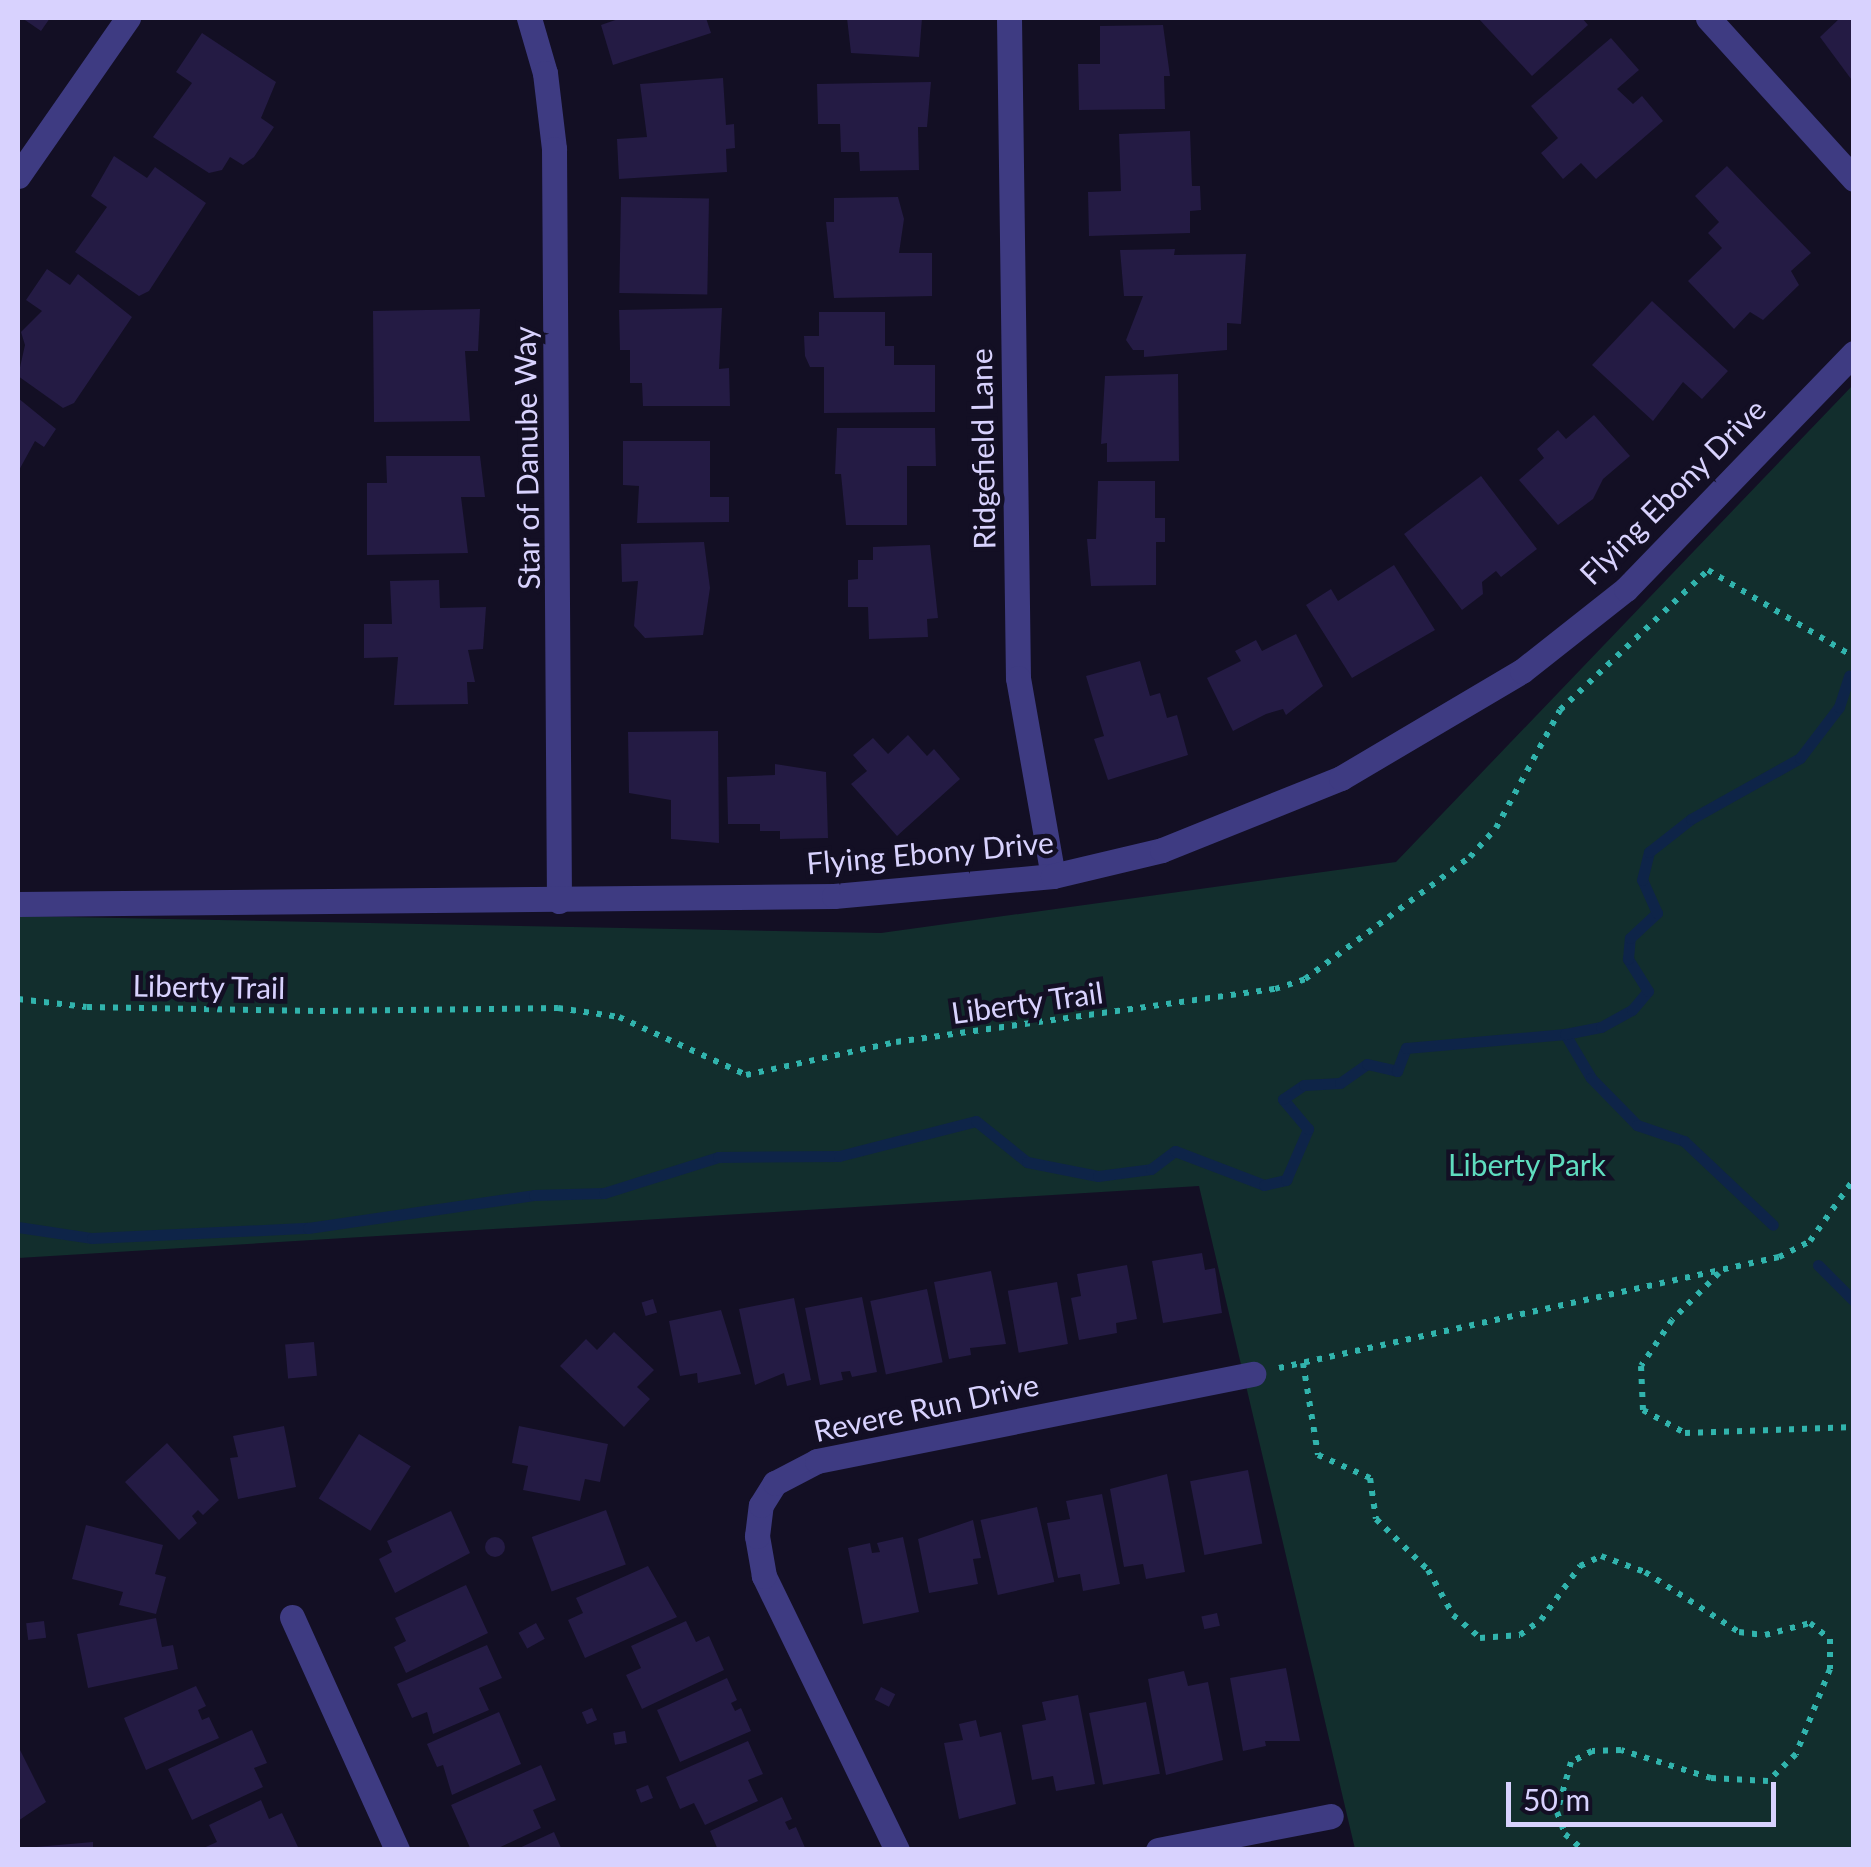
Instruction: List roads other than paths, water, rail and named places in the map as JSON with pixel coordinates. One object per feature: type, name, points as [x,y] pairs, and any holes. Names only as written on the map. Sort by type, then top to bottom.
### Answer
[{"type":"street","points":[[18,176],[128,18]]},
{"type":"street","name":"Star of Danube Way","points":[[528,18],[544,72],[554,149],[559,901]]},
{"type":"street","name":"Ridgefield Lane","points":[[1009,18],[1018,678],[1053,876]]},
{"type":"street","points":[[1708,18],[1854,179]]},
{"type":"street","name":"Flying Ebony Drive","points":[[18,904],[834,896],[1053,876],[1162,850],[1262,813],[1357,770],[1493,690],[1626,590],[1854,352]]},
{"type":"street","name":"Revere Run Drive","points":[[896,1850],[764,1576],[759,1521],[775,1483],[817,1462],[1253,1374]]},
{"type":"street","points":[[292,1617],[397,1850]]},
{"type":"street","points":[[1158,1850],[1331,1816]]},
{"type":"waterway","points":[[18,1227],[92,1238],[308,1228],[534,1195],[604,1193],[718,1157],[839,1156],[976,1121],[1027,1162],[1098,1176],[1151,1169],[1175,1151],[1264,1185],[1286,1180],[1308,1129],[1283,1099],[1304,1085],[1340,1083],[1367,1064],[1397,1071],[1406,1048],[1565,1034],[1601,1027],[1632,1010],[1648,991],[1628,959],[1630,938],[1657,913],[1642,880],[1649,852],[1691,819],[1800,758],[1839,707],[1849,676]]},
{"type":"waterway","points":[[1565,1034],[1591,1078],[1637,1125],[1684,1141],[1773,1225]]},
{"type":"waterway","points":[[1818,1265],[1854,1301]]},
{"type":"park label","name":"Liberty Park","points":[[1527,1164]]}]
